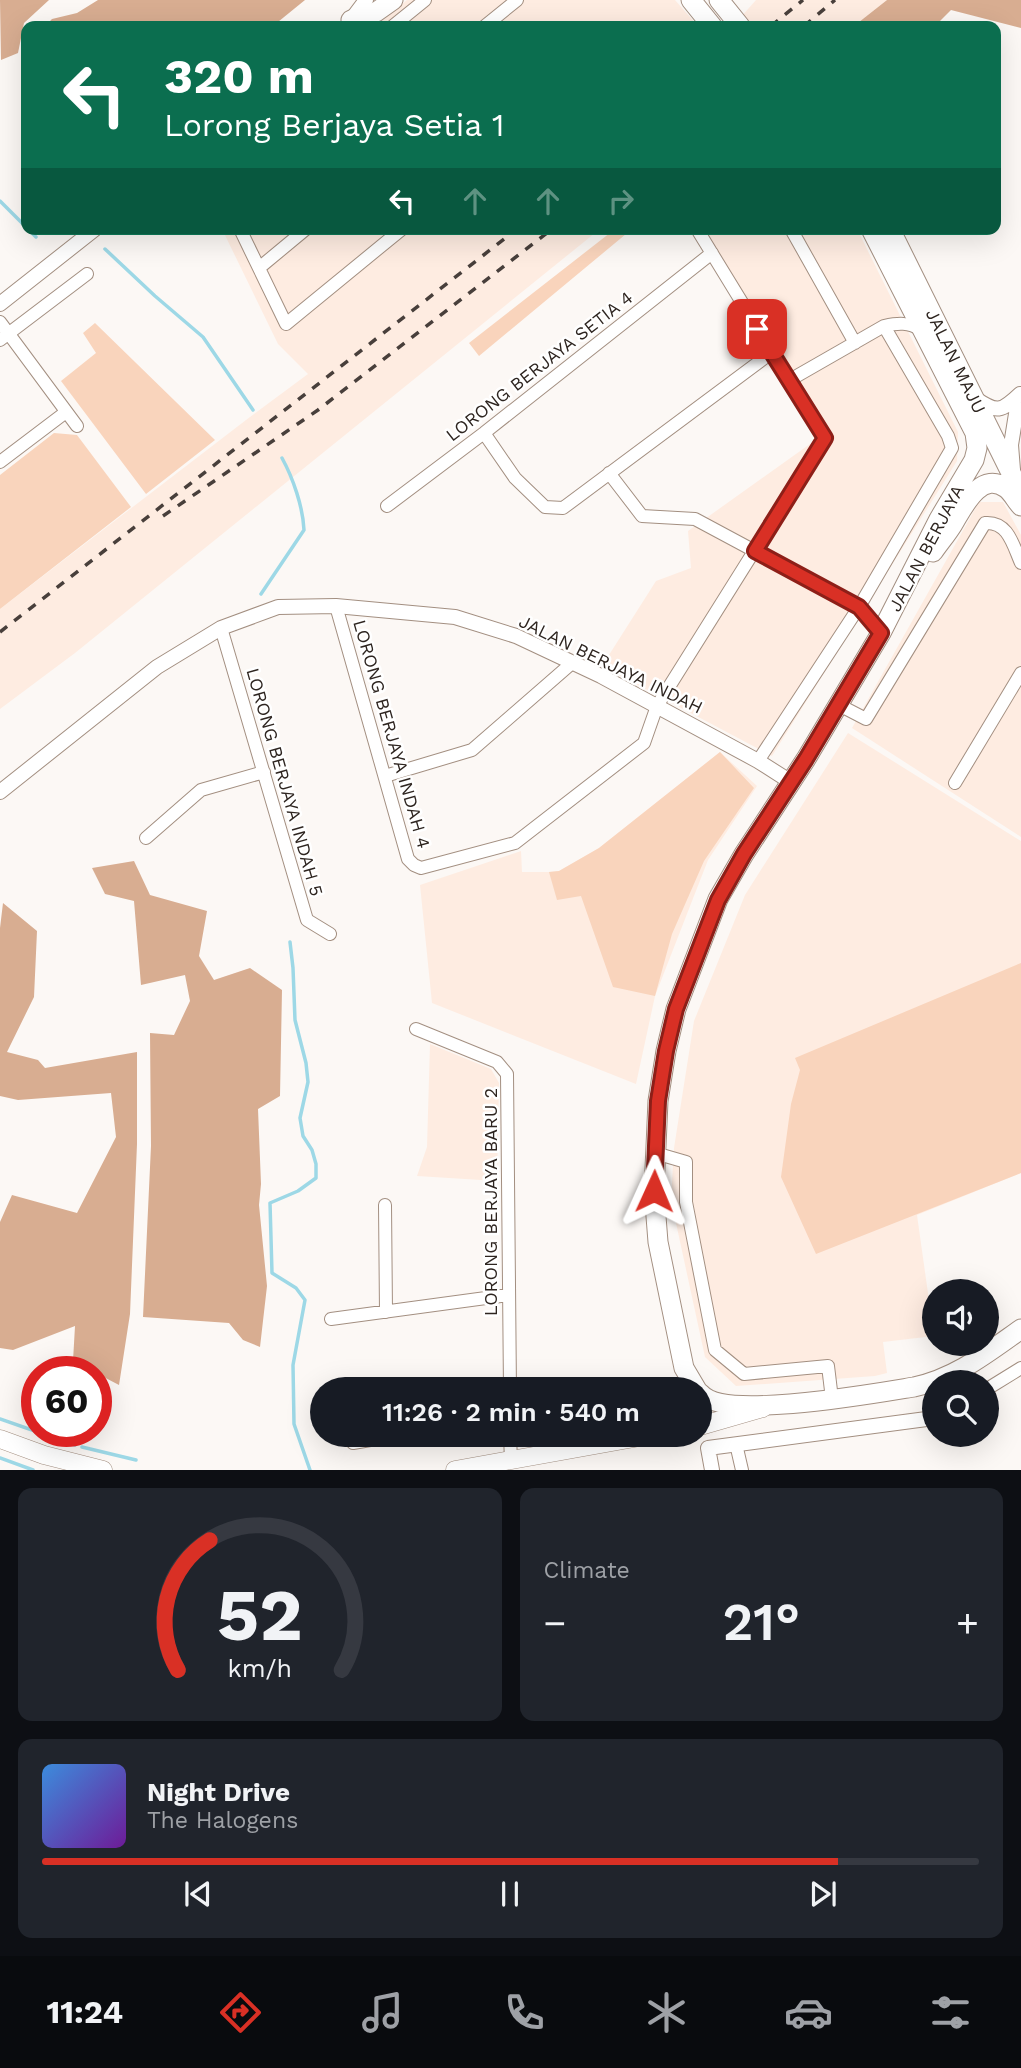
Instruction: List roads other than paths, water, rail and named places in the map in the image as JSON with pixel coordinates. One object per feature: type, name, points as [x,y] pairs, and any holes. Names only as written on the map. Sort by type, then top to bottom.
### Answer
[{"type":"main road","points":[[360,18],[393,0]]},
{"type":"main road","points":[[691,0],[708,21]]},
{"type":"main road","points":[[703,0],[718,21]]},
{"type":"main road","points":[[719,0],[736,21]]},
{"type":"main road","name":"JALAN MAJU","points":[[884,235],[924,332],[975,433],[976,448]]},
{"type":"main road","name":"JALAN MAJU","points":[[884,235],[974,398],[1017,485]]},
{"type":"main road","name":"JALAN BERJAYA","points":[[684,1377],[657,1235],[654,1191],[658,1101],[676,1009],[718,900],[881,633],[939,519],[974,460],[976,448]]},
{"type":"main road","points":[[903,592],[969,497],[981,486],[993,484],[1006,488],[1021,506]]},
{"type":"main road","points":[[962,1370],[1020,1330]]},
{"type":"main road","points":[[684,1368],[690,1377]]},
{"type":"main road","points":[[712,1401],[773,1405],[922,1390]]},
{"type":"main road","points":[[712,1423],[773,1405]]},
{"type":"main road","points":[[0,1439],[84,1468],[103,1469]]},
{"type":"main road","points":[[455,1469],[586,1447]]},
{"type":"street","points":[[360,18],[377,0]]},
{"type":"street","points":[[399,21],[425,0]]},
{"type":"street","points":[[491,21],[517,0]]},
{"type":"street","points":[[0,303],[87,235]]},
{"type":"street","points":[[243,235],[286,324],[395,235]]},
{"type":"street","points":[[259,268],[299,235]]},
{"type":"street","points":[[657,706],[825,438],[701,235]]},
{"type":"street","points":[[794,235],[855,343]]},
{"type":"street","name":"LORONG BERJAYA SETIA 4","points":[[387,506],[712,253]]},
{"type":"street","points":[[4,336],[87,274]]},
{"type":"street","points":[[0,322],[4,336],[77,426]]},
{"type":"street","points":[[788,380],[884,326],[906,324],[924,332]]},
{"type":"street","name":"JALAN BERJAYA","points":[[758,761],[859,607],[952,448],[948,436],[884,326]]},
{"type":"street","points":[[484,433],[515,478],[545,507],[563,508],[771,352]]},
{"type":"street","points":[[974,398],[992,409],[1005,409],[1020,394]]},
{"type":"street","points":[[1017,485],[1012,445],[1020,394]]},
{"type":"street","points":[[0,462],[66,412]]},
{"type":"street","points":[[609,473],[642,516],[695,519],[859,607],[881,633]]},
{"type":"street","points":[[839,705],[866,719],[985,523],[994,522],[1003,528],[1021,563]]},
{"type":"street","name":"JALAN BERJAYA INDAH","points":[[0,792],[157,667],[221,628],[278,607],[336,606],[456,617],[516,636],[657,706],[791,782]]},
{"type":"street","name":"LORONG BERJAYA INDAH 4","points":[[336,606],[408,859],[421,868],[515,843],[644,743],[657,706]]},
{"type":"street","name":"LORONG BERJAYA INDAH 5","points":[[221,628],[307,920],[330,934]]},
{"type":"street","points":[[385,776],[472,750],[572,663]]},
{"type":"street","points":[[955,783],[1021,673]]},
{"type":"street","points":[[146,838],[201,790],[264,772]]},
{"type":"street","name":"LORONG BERJAYA BARU 2","points":[[416,1029],[497,1062],[507,1074],[510,1377]]},
{"type":"street","points":[[655,1153],[686,1162],[686,1202],[715,1350],[744,1374],[828,1366],[832,1399]]},
{"type":"street","points":[[385,1205],[386,1312]]},
{"type":"street","points":[[331,1319],[508,1295]]},
{"type":"street","points":[[999,1382],[1021,1368]]},
{"type":"street","points":[[712,1469],[708,1448],[922,1420]]},
{"type":"street","points":[[736,1444],[742,1469]]},
{"type":"street","points":[[510,1447],[511,1461]]},
{"type":"waterway","points":[[0,201],[21,222]]},
{"type":"waterway","points":[[105,249],[203,337],[253,410]]},
{"type":"waterway","points":[[261,594],[304,530],[297,493],[282,458]]},
{"type":"waterway","points":[[290,942],[295,1020],[308,1082],[300,1118],[303,1136],[312,1150],[316,1164],[316,1178],[298,1191],[270,1203],[272,1273],[296,1288],[305,1300],[293,1365],[294,1424],[310,1470]]},
{"type":"waterway","points":[[0,1419],[21,1426]]},
{"type":"waterway","points":[[82,1447],[136,1460]]},
{"type":"waterway","points":[[0,1458],[33,1470]]},
{"type":"railway","points":[[777,21],[803,0]]},
{"type":"railway","points":[[810,21],[835,0]]},
{"type":"railway","points":[[0,632],[509,235]]},
{"type":"railway","points":[[163,516],[318,410],[544,235]]}]
